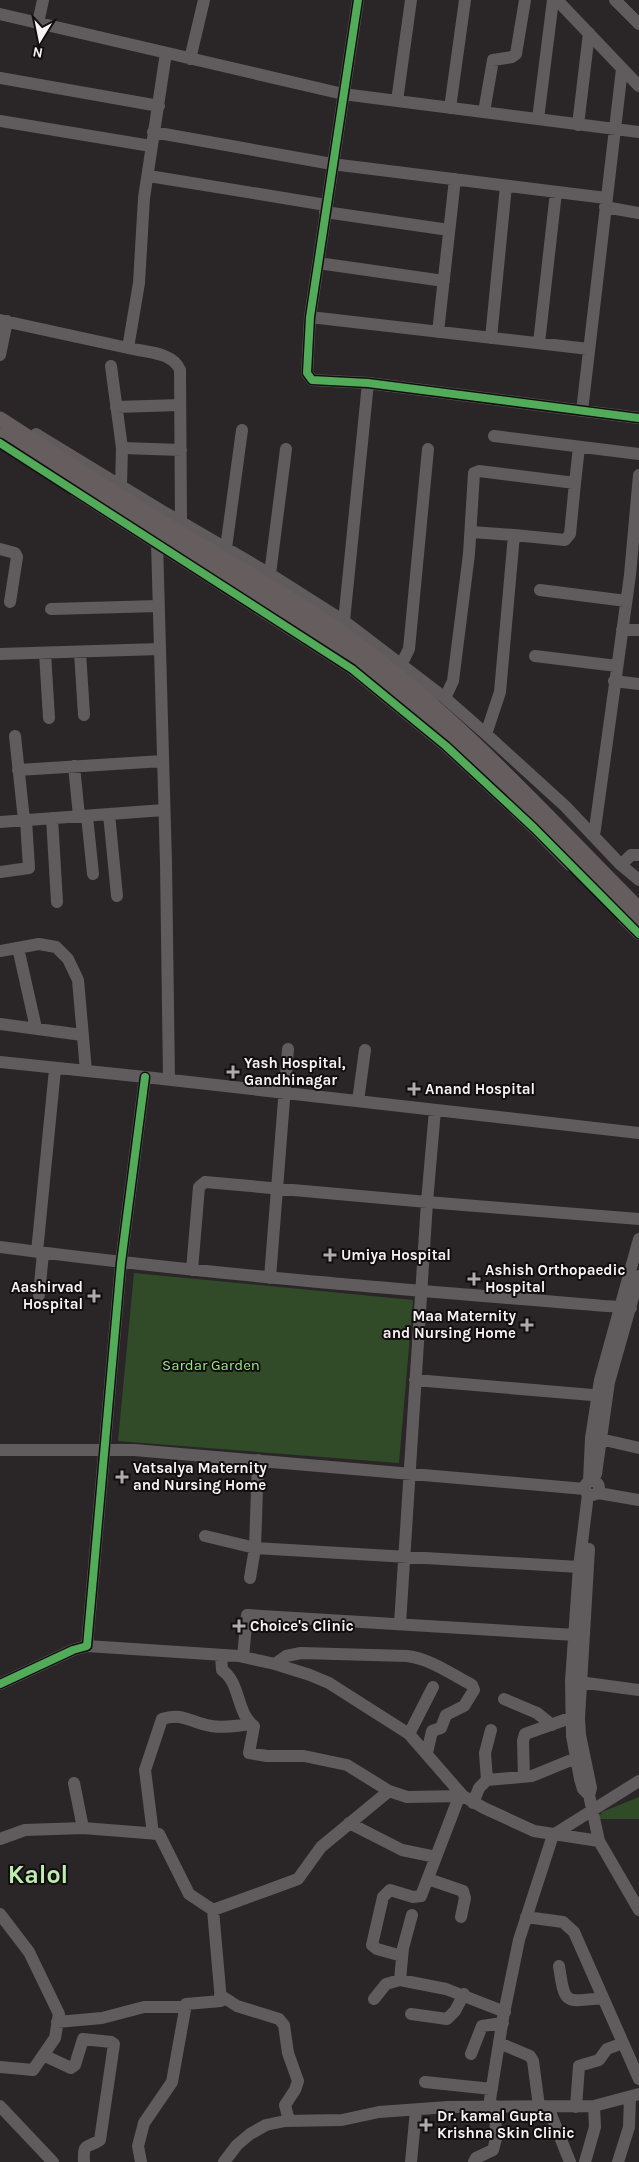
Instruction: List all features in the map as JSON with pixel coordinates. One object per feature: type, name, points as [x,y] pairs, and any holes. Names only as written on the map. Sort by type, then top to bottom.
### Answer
[{"type":"main road","points":[[0,419],[156,519],[288,596],[356,643],[456,726],[548,815],[639,924]]},
{"type":"main road","points":[[0,436],[284,610],[359,663],[451,738],[614,892],[639,909]]},
{"type":"street","points":[[38,23],[43,0]]},
{"type":"street","points":[[190,59],[204,0]]},
{"type":"street","points":[[358,0],[342,94],[310,317],[307,373],[309,377],[312,380],[368,384],[639,418]]},
{"type":"street","points":[[398,101],[411,0]]},
{"type":"street","points":[[450,108],[464,0]]},
{"type":"street","points":[[484,112],[493,60],[512,57],[516,54],[525,0]]},
{"type":"street","points":[[538,120],[553,0]]},
{"type":"street","points":[[558,0],[639,86]]},
{"type":"street","points":[[615,0],[639,24]]},
{"type":"street","points":[[0,14],[342,94],[639,132]]},
{"type":"street","points":[[578,125],[589,33]]},
{"type":"street","points":[[128,348],[139,283],[144,198],[149,176],[151,146],[159,106],[166,53]]},
{"type":"street","points":[[582,411],[613,129],[622,69]]},
{"type":"street","points":[[0,78],[159,106]]},
{"type":"street","points":[[0,121],[151,146]]},
{"type":"street","points":[[153,132],[332,164],[556,192],[639,212]]},
{"type":"street","points":[[149,176],[449,230]]},
{"type":"street","points":[[438,332],[455,180]]},
{"type":"street","points":[[491,338],[506,186]]},
{"type":"street","points":[[539,343],[556,192]]},
{"type":"street","points":[[318,263],[444,281]]},
{"type":"street","points":[[310,317],[589,349]]},
{"type":"street","points":[[0,355],[4,320],[169,357],[177,363],[180,370],[181,522]]},
{"type":"street","points":[[111,366],[122,448],[121,486]]},
{"type":"street","points":[[344,621],[368,384]]},
{"type":"street","points":[[116,407],[180,405]]},
{"type":"street","points":[[0,412],[270,574],[344,621],[445,698],[565,806],[639,880]]},
{"type":"street","points":[[226,548],[242,430]]},
{"type":"street","points":[[494,436],[639,454]]},
{"type":"street","points":[[0,444],[157,542],[352,669],[460,759],[534,828],[639,934]]},
{"type":"street","points":[[471,532],[566,540],[570,534],[578,447]]},
{"type":"street","points":[[122,448],[180,450]]},
{"type":"street","points":[[270,574],[286,449]]},
{"type":"street","points":[[400,665],[409,649],[428,449]]},
{"type":"street","points":[[445,698],[453,681],[471,532],[472,478],[475,472],[575,483]]},
{"type":"street","points":[[594,836],[616,666],[636,549],[639,476]]},
{"type":"street","points":[[486,734],[500,692],[514,535]]},
{"type":"street","points":[[157,542],[169,1079]]},
{"type":"street","points":[[0,549],[15,553],[16,557],[10,602]]},
{"type":"street","points":[[540,590],[626,601]]},
{"type":"street","points":[[51,609],[158,606]]},
{"type":"street","points":[[622,630],[639,630]]},
{"type":"street","points":[[0,654],[159,649]]},
{"type":"street","points":[[80,652],[84,715]]},
{"type":"street","points":[[45,653],[49,718]]},
{"type":"street","points":[[534,656],[616,666]]},
{"type":"street","points":[[614,681],[639,684]]},
{"type":"street","points":[[0,872],[29,868],[15,736]]},
{"type":"street","points":[[18,770],[163,760]]},
{"type":"street","points":[[74,766],[93,874]]},
{"type":"street","points":[[0,822],[164,810]]},
{"type":"street","points":[[109,814],[117,896]]},
{"type":"street","points":[[52,818],[57,902]]},
{"type":"street","points":[[622,865],[631,855],[639,855]]},
{"type":"street","points":[[621,916],[639,898]]},
{"type":"street","points":[[0,951],[39,944],[56,947],[68,959],[78,980],[86,1071]]},
{"type":"street","points":[[18,948],[36,1028]]},
{"type":"street","points":[[0,1024],[82,1035]]},
{"type":"street","points":[[270,1278],[288,1049]]},
{"type":"street","points":[[358,1101],[365,1050]]},
{"type":"street","points":[[0,1062],[55,1069],[145,1076],[639,1133]]},
{"type":"street","points":[[39,1295],[40,1253],[55,1069]]},
{"type":"street","points":[[87,1646],[121,1263],[145,1076]]},
{"type":"street","points":[[400,1624],[408,1473],[435,1110]]},
{"type":"street","points":[[192,1270],[199,1188],[205,1182],[639,1219]]},
{"type":"street","points":[[639,1239],[626,1308],[591,1438],[593,1489],[570,1718],[583,1789],[589,1795],[599,1840],[639,1910]]},
{"type":"street","points":[[0,1247],[121,1263],[270,1278],[626,1308]]},
{"type":"street","points":[[626,1308],[639,1276]]},
{"type":"street","points":[[415,1380],[601,1396]]},
{"type":"street","points":[[589,1795],[591,1788],[580,1726],[575,1681],[575,1635],[579,1567],[600,1439],[601,1396]]},
{"type":"street","points":[[600,1439],[639,1448]]},
{"type":"street","points":[[0,1450],[134,1450],[639,1493]]},
{"type":"street","points":[[250,1578],[255,1548],[258,1460]]},
{"type":"street","points":[[593,1489],[639,1500]]},
{"type":"street","points":[[205,1536],[255,1548],[579,1567]]},
{"type":"street","points":[[243,1657],[247,1615],[575,1635]]},
{"type":"street","points":[[0,1684],[73,1650],[87,1646],[243,1657],[275,1664],[329,1683],[409,1734],[427,1752],[465,1799]]},
{"type":"street","points":[[275,1664],[286,1656],[301,1653],[413,1657],[431,1662],[472,1685],[474,1690],[464,1706],[449,1712],[441,1728],[432,1731],[427,1752]]},
{"type":"street","points":[[221,1655],[222,1670],[232,1680],[251,1724],[254,1726],[249,1753],[267,1756],[304,1756],[347,1765],[389,1791],[407,1797],[465,1799],[534,1831],[599,1840]]},
{"type":"street","points":[[575,1681],[639,1690]]},
{"type":"street","points":[[409,1734],[433,1687]]},
{"type":"street","points":[[504,1699],[536,1713],[552,1725]]},
{"type":"street","points":[[153,1834],[145,1770],[162,1719],[174,1715],[210,1726],[232,1727],[251,1724]]},
{"type":"street","points":[[524,1777],[523,1741],[525,1734],[570,1718]]},
{"type":"street","points":[[486,1780],[485,1753],[492,1730]]},
{"type":"street","points":[[402,1956],[377,1949],[372,1945],[383,1896],[390,1890],[418,1898],[423,1892],[436,1857],[465,1799],[486,1780],[524,1777],[543,1772],[576,1758]]},
{"type":"street","points":[[474,2162],[476,2158],[490,2153],[495,2145],[492,2089],[499,2043],[519,1940],[552,1835],[639,1781]]},
{"type":"street","points":[[74,1784],[83,1828]]},
{"type":"street","points":[[213,1910],[298,1878],[321,1847],[389,1791]]},
{"type":"street","points":[[350,1823],[402,1850],[436,1857]]},
{"type":"street","points":[[0,1839],[25,1830],[83,1828],[159,1834],[189,1894],[213,1910]]},
{"type":"street","points":[[428,1879],[463,1891],[465,1898],[461,1917]]},
{"type":"street","points":[[141,2162],[138,2146],[144,2123],[172,2082],[186,2004],[221,2001],[213,1910]]},
{"type":"street","points":[[0,1914],[29,1952],[59,2014],[54,2038],[33,2070],[0,2067]]},
{"type":"street","points":[[400,1980],[402,1956],[412,1915]]},
{"type":"street","points":[[526,1917],[563,1922],[570,1926],[639,2080]]},
{"type":"street","points":[[560,1966],[564,1994],[567,1998],[576,2001],[603,1998]]},
{"type":"street","points":[[374,1999],[386,1984],[400,1980],[464,1994],[504,2017]]},
{"type":"street","points":[[411,2014],[447,2019],[456,2011],[464,1994]]},
{"type":"street","points":[[220,1995],[237,2006],[279,2019],[284,2025],[288,2053],[298,2081],[295,2090],[285,2105],[289,2121]]},
{"type":"street","points":[[57,2022],[102,2018],[144,2007],[186,2007]]},
{"type":"street","points":[[471,2054],[482,2026],[504,2017]]},
{"type":"street","points":[[43,2055],[72,2068],[75,2066],[83,2039],[114,2044],[100,2140],[86,2145],[84,2148],[84,2162]]},
{"type":"street","points":[[499,2043],[530,2056],[533,2060],[544,2106],[570,2162]]},
{"type":"street","points":[[576,2106],[579,2066],[599,2060],[607,2049],[623,2043]]},
{"type":"street","points":[[426,2082],[492,2089]]},
{"type":"street","points":[[228,2161],[237,2145],[250,2134],[266,2125],[289,2121],[342,2120],[379,2112],[492,2106],[594,2106],[634,2095],[629,2127],[618,2162]]},
{"type":"street","points":[[0,2106],[53,2162]]},
{"type":"street","points":[[585,2161],[595,2127],[594,2106]]},
{"type":"street","points":[[411,2162],[416,2110]]},
{"type":"green space","name":"Sardar Garden","points":[[134,1273],[413,1300],[399,1463],[118,1441]]},
{"type":"green space","points":[[639,1797],[639,1819],[598,1819],[602,1812]]},
{"type":"cycle path","points":[[358,0],[310,317],[307,373],[312,380],[368,383],[639,418]]},
{"type":"cycle path","points":[[0,443],[352,669],[446,746],[534,828],[639,934]]},
{"type":"cycle path","points":[[0,1684],[73,1650],[87,1646],[121,1263],[145,1077]]},
{"type":"place","name":"Yash Hospital, Gandhinagar","points":[[233,1072]]},
{"type":"place","name":"Anand Hospital","points":[[414,1089]]},
{"type":"place","name":"Umiya Hospital","points":[[330,1255]]},
{"type":"place","name":"Ashish Orthopaedic Hospital","points":[[474,1279]]},
{"type":"place","name":"Aashirvad Hospital","points":[[94,1296]]},
{"type":"place","name":"Maa Maternity and Nursing Home","points":[[527,1325]]},
{"type":"place","name":"Vatsalya Maternity and Nursing Home","points":[[122,1477]]},
{"type":"place","name":"Choice's Clinic","points":[[239,1626]]},
{"type":"place","name":"Dr. kamal Gupta Krishna Skin Clinic","points":[[426,2125]]},
{"type":"district","name":"Kalol","points":[[38,1874]]}]
